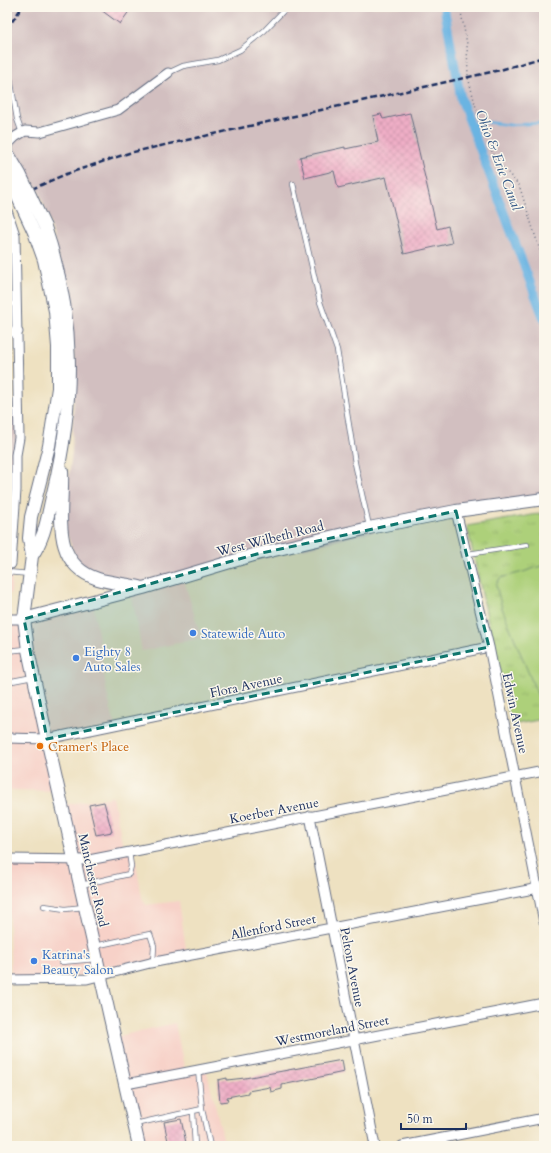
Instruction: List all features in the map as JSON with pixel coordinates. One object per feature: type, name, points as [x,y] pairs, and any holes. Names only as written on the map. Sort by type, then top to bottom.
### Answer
[{"type":"main road","points":[[7,152],[20,174],[62,288],[69,343],[68,396],[62,457],[63,497],[61,527],[65,548],[70,558],[81,570],[92,577],[144,588]]},
{"type":"main road","points":[[7,174],[40,229],[53,297],[58,359],[57,394],[53,428],[31,517],[29,538],[32,556]]},
{"type":"main road","points":[[32,556],[42,542],[62,457]]},
{"type":"main road","name":"West Wilbeth Road","points":[[24,619],[144,588],[257,554],[369,528],[456,511],[544,499]]},
{"type":"main road","name":"Manchester Road","points":[[32,556],[24,619],[28,649],[139,1146]]},
{"type":"street","points":[[7,145],[25,131],[40,132],[118,110],[168,74]]},
{"type":"street","points":[[7,211],[15,235],[19,438],[11,455],[9,568]]},
{"type":"street","points":[[7,332],[18,332]]},
{"type":"street","name":"Edwin Avenue","points":[[456,511],[468,554],[541,887],[544,922]]},
{"type":"street","name":"West Wilbeth Road","points":[[7,619],[24,619]]},
{"type":"street","name":"Flora Avenue","points":[[7,738],[47,739],[489,647]]},
{"type":"street","name":"Koerber Avenue","points":[[7,858],[89,860],[544,771]]},
{"type":"street","name":"Pelton Avenue","points":[[310,816],[375,1146]]},
{"type":"street","name":"Allenford Street","points":[[7,980],[87,979],[154,962],[541,887]]},
{"type":"street","name":"Westmoreland Street","points":[[126,1084],[544,1003]]},
{"type":"street","points":[[402,1146],[544,1118]]},
{"type":"lane","points":[[168,74],[183,66],[218,60],[240,50],[264,31],[287,7]]},
{"type":"lane","points":[[7,60],[17,119],[22,133]]},
{"type":"lane","points":[[293,184],[320,302],[337,350],[355,463],[369,528]]},
{"type":"lane","points":[[468,554],[527,545]]},
{"type":"lane","points":[[9,568],[30,574]]},
{"type":"lane","points":[[7,651],[28,649]]},
{"type":"lane","points":[[7,682],[34,677]]},
{"type":"lane","points":[[81,885],[129,874],[131,866],[129,852]]},
{"type":"lane","points":[[44,906],[65,909],[86,906]]},
{"type":"lane","points":[[95,946],[150,934],[154,946],[154,962]]},
{"type":"lane","points":[[61,962],[98,959]]},
{"type":"lane","points":[[198,1069],[202,1109],[210,1146]]},
{"type":"lane","points":[[135,1124],[202,1109]]},
{"type":"lane","points":[[192,1112],[195,1146]]},
{"type":"path","points":[[460,7],[467,44],[467,70],[472,94],[492,153],[499,164],[515,179],[519,185],[544,264]]},
{"type":"highlighted area","points":[[456,511],[489,647],[47,739],[24,619],[257,554]]},
{"type":"shaded area","points":[[7,7],[544,7],[544,499],[456,511],[143,588],[98,579],[76,558],[66,532],[65,509],[72,452],[75,366],[70,305],[49,218],[39,192],[7,139]]},
{"type":"shaded area","points":[[7,211],[17,278],[7,279]]},
{"type":"shaded area","points":[[7,413],[18,414],[16,455],[7,455]]},
{"type":"shaded area","points":[[7,455],[16,455],[11,592],[7,598]]},
{"type":"shaded area","points":[[183,576],[201,638],[142,651],[131,591]]},
{"type":"shaded area","points":[[93,601],[107,694],[115,726],[48,739],[59,791],[7,790],[7,619]]},
{"type":"shaded area","points":[[113,797],[124,852],[134,851],[142,898],[146,905],[179,901],[187,956],[102,975],[11,980],[7,859],[75,859],[63,805]]},
{"type":"shaded area","points":[[175,1023],[185,1072],[206,1068],[225,1146],[139,1146],[115,1037]]},
{"type":"green space","points":[[544,513],[544,719],[511,725],[467,526]]},
{"type":"green space","points":[[544,565],[544,693],[538,696],[502,608],[496,585],[500,578]]},
{"type":"building","points":[[97,7],[132,7],[120,24]]},
{"type":"building","points":[[410,113],[437,229],[448,226],[452,243],[404,254],[386,177],[338,188],[334,171],[305,178],[300,157],[345,147],[345,149],[378,142],[373,116],[381,114],[383,119]]},
{"type":"building","points":[[104,802],[112,832],[96,835],[89,805]]},
{"type":"building","points":[[342,1060],[344,1072],[282,1085],[282,1089],[271,1092],[270,1087],[248,1091],[248,1093],[227,1097],[228,1101],[220,1102],[218,1080],[227,1078],[227,1080],[245,1078]]},
{"type":"building","points":[[181,1119],[186,1143],[169,1146],[164,1122]]},
{"type":"waterway","name":"Ohio & Erie Canal","points":[[444,7],[461,99],[544,319]]},
{"type":"waterway","points":[[471,125],[486,122],[510,125],[544,123]]},
{"type":"railway","points":[[7,29],[22,7]]},
{"type":"railway","points":[[7,200],[66,174],[129,153],[500,70],[544,57]]},
{"type":"place","name":"Statewide Auto","points":[[193,633]]},
{"type":"place","name":"Eighty 8 Auto Sales","points":[[76,658]]},
{"type":"place","name":"Cramer's Place","points":[[40,746]]},
{"type":"place","name":"Katrina's Beauty Salon","points":[[34,961]]}]
